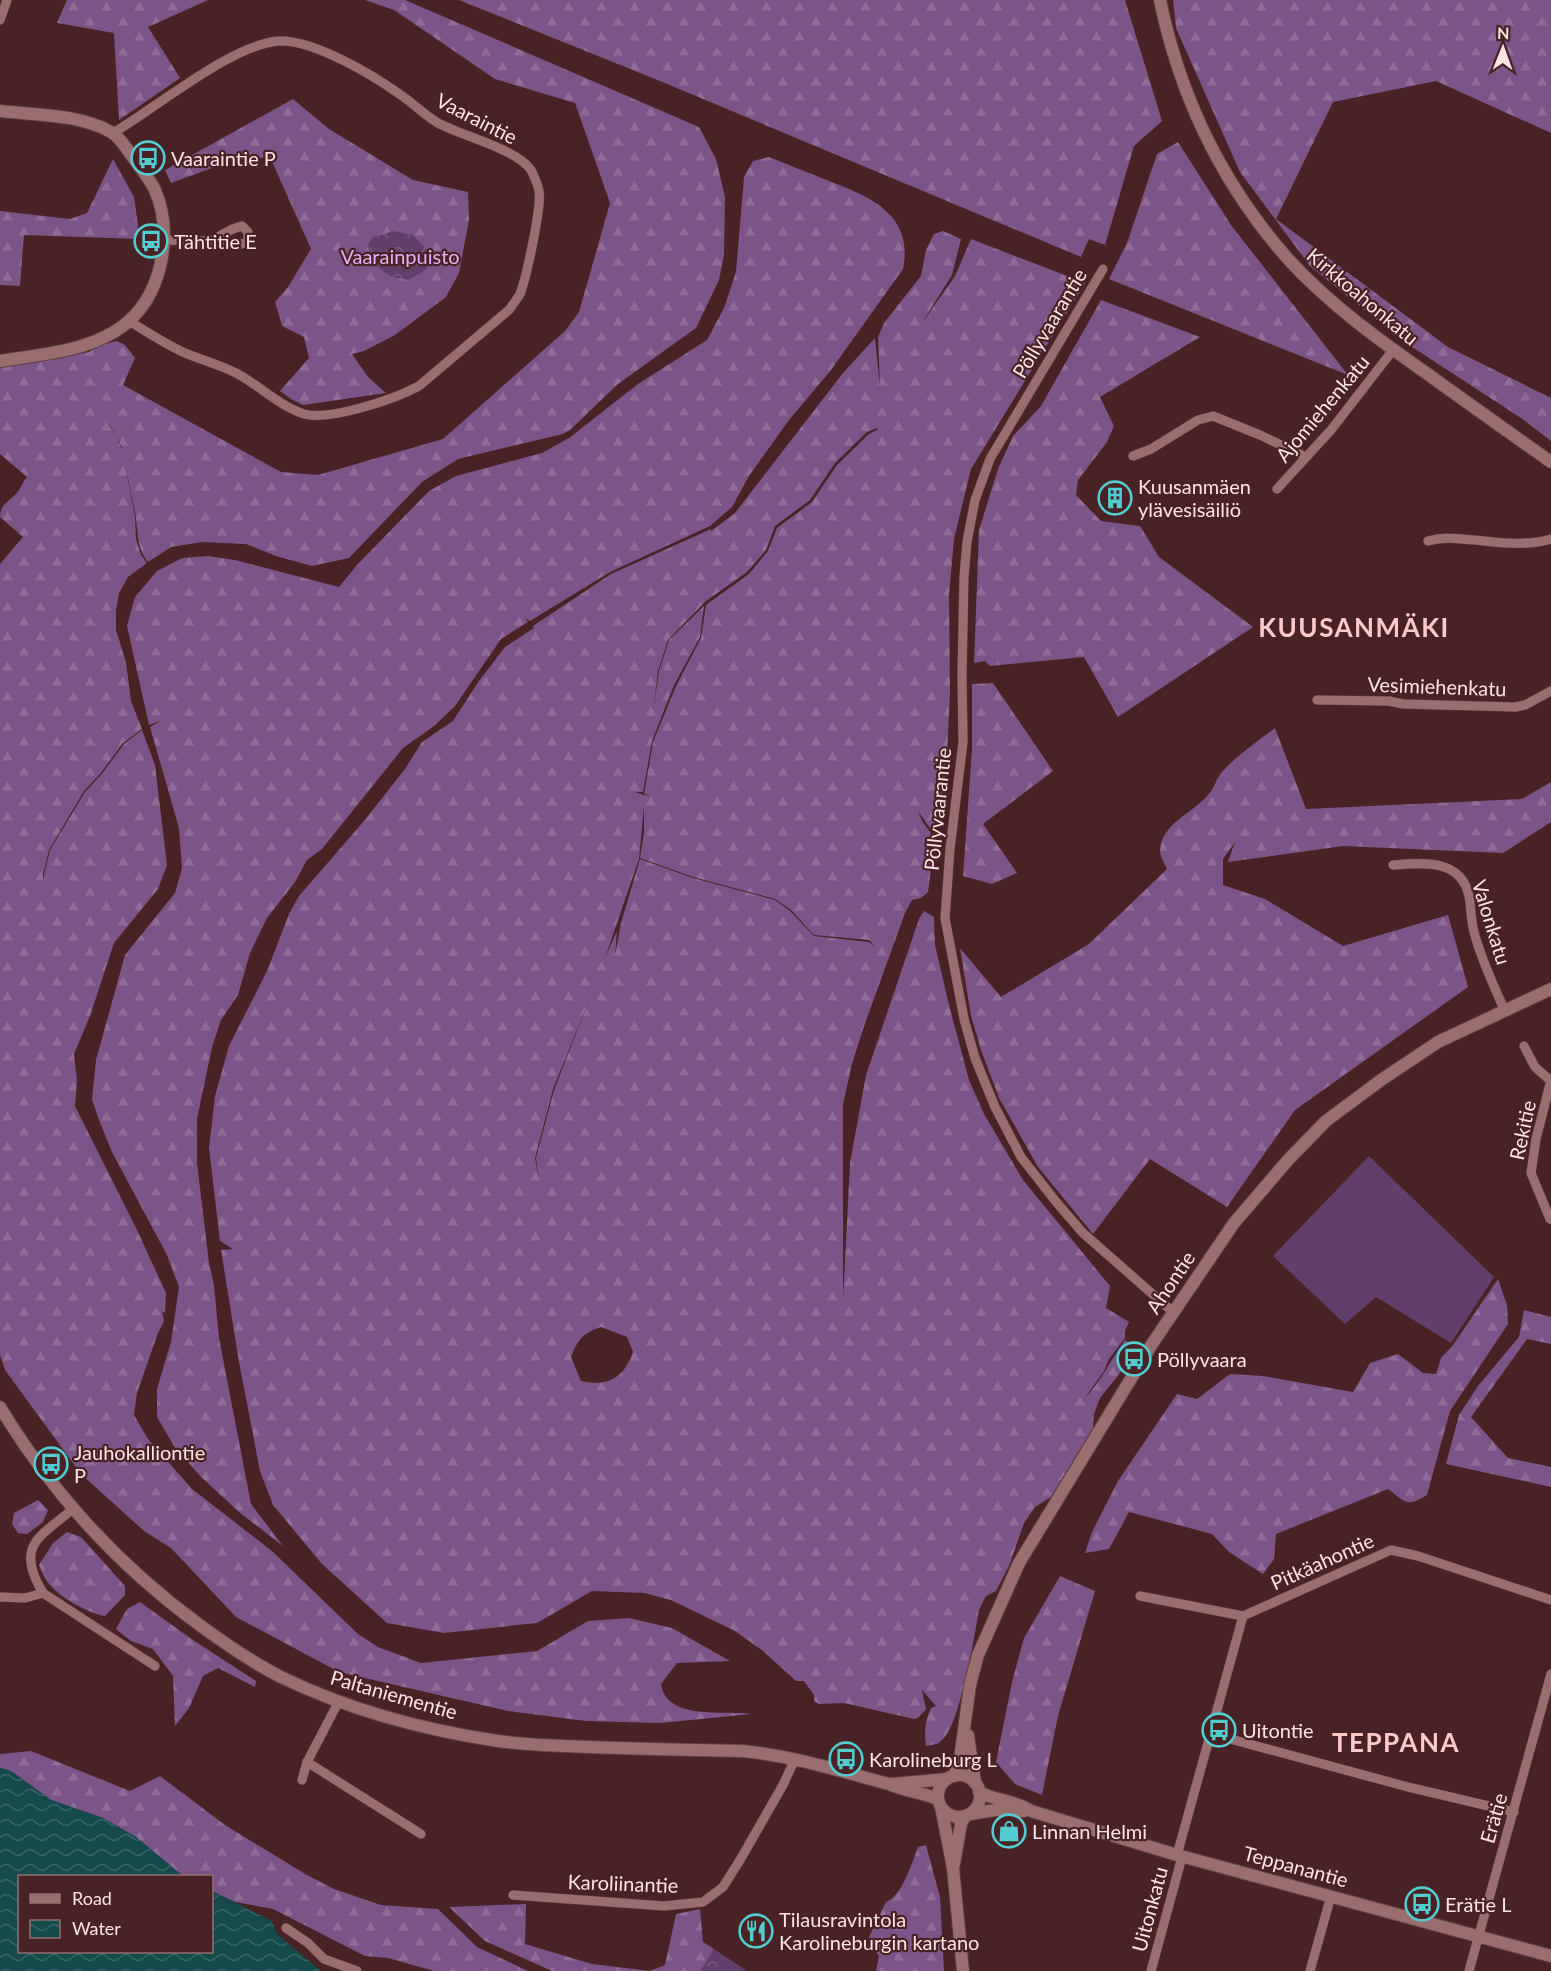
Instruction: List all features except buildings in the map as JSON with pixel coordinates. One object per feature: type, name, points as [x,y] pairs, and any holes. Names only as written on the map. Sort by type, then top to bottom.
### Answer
[{"type":"street","points":[[0,20],[7,0]]},
{"type":"street","name":"Kirkkoahonkatu","points":[[1160,0],[1168,39],[1200,128],[1219,162],[1257,219],[1288,258],[1348,315],[1551,462]]},
{"type":"street","name":"Vaaraintie","points":[[113,133],[208,71],[263,43],[281,41],[304,45],[340,59],[375,78],[438,123],[513,156],[531,170],[539,191],[539,207],[531,251],[520,294],[510,309],[419,386],[392,398],[332,414],[317,416],[303,414],[288,407],[235,372],[161,342],[129,321]]},
{"type":"street","points":[[0,111],[79,120],[113,133],[144,172],[154,190],[161,209],[163,240],[158,275],[150,294],[129,321],[90,344],[0,361]]},
{"type":"street","points":[[163,240],[210,241]]},
{"type":"street","name":"Pöllyvaarantie","points":[[1103,269],[990,459],[975,500],[967,542],[964,577],[963,742],[950,849],[945,918],[964,1018],[975,1058],[995,1107],[1021,1157],[1083,1233],[1173,1312]]},
{"type":"street","name":"Ajomiehenkatu","points":[[1277,489],[1331,430],[1394,350]]},
{"type":"street","points":[[1133,456],[1151,449],[1198,420],[1213,416],[1306,457]]},
{"type":"street","points":[[1428,541],[1444,537],[1518,543],[1533,543],[1551,539]]},
{"type":"street","name":"Vesimiehenkatu","points":[[1317,700],[1515,707],[1526,705],[1551,691]]},
{"type":"street","name":"Valonkatu","points":[[1393,865],[1429,862],[1457,873],[1469,897],[1473,930],[1481,958],[1504,1009]]},
{"type":"street","name":"Ahontie","points":[[951,1778],[960,1759],[965,1719],[978,1655],[1018,1563],[1173,1312],[1234,1223],[1288,1160],[1326,1121],[1425,1049],[1504,1009],[1551,989]]},
{"type":"street","points":[[1524,1046],[1535,1067],[1551,1081]]},
{"type":"street","name":"Rekitie","points":[[1550,1219],[1531,1173],[1536,1139],[1551,1081]]},
{"type":"street","name":"Paltaniementie","points":[[0,1407],[39,1468],[130,1568],[225,1644],[281,1677],[339,1701],[421,1726],[500,1741],[574,1746],[743,1751],[795,1759],[889,1784],[901,1790],[922,1793],[940,1803]]},
{"type":"street","points":[[74,1509],[31,1546],[29,1558],[32,1574],[42,1593],[155,1666]]},
{"type":"street","name":"Pitkäahontie","points":[[1243,1616],[1390,1550],[1418,1556],[1551,1600]]},
{"type":"street","points":[[0,1597],[25,1598],[42,1593]]},
{"type":"street","points":[[1140,1596],[1243,1616],[1180,1856]]},
{"type":"street","name":"Erätie","points":[[1469,1971],[1551,1674]]},
{"type":"street","points":[[302,1780],[307,1762],[339,1701]]},
{"type":"street","name":"Ahontie","points":[[965,1719],[977,1787]]},
{"type":"street","points":[[1212,1734],[1408,1787],[1514,1812]]},
{"type":"street","name":"Karoliinantie","points":[[513,1895],[664,1906],[703,1902],[723,1887],[783,1785],[795,1759]]},
{"type":"street","points":[[307,1762],[422,1834]]},
{"type":"street","points":[[953,1868],[959,1833],[966,1815],[977,1807],[977,1787],[968,1778],[951,1778],[940,1788],[940,1803],[953,1868],[963,1971]]},
{"type":"street","name":"Paltaniementie","points":[[889,1784],[951,1778]]},
{"type":"street","name":"Teppanantie","points":[[977,1787],[996,1799],[1022,1805],[1031,1811]]},
{"type":"street","points":[[940,1803],[950,1814],[966,1815]]},
{"type":"street","name":"Teppanantie","points":[[966,1815],[995,1810],[1031,1811],[1180,1856],[1551,1956]]},
{"type":"street","name":"Uitonkatu","points":[[1151,1971],[1180,1856]]},
{"type":"street","points":[[1310,1971],[1330,1896]]},
{"type":"street","points":[[286,1928],[308,1943],[324,1959],[357,1971]]},
{"type":"green space","points":[[67,0],[208,0],[148,27],[180,78],[119,120],[114,33],[57,23]]},
{"type":"green space","points":[[365,0],[405,0],[699,127],[716,159],[725,197],[724,255],[719,280],[696,328],[618,384],[563,434],[458,459],[422,482],[349,558],[312,566],[276,556],[246,544],[202,542],[171,547],[148,562],[139,541],[135,513],[124,456],[135,517],[136,539],[141,555],[147,563],[128,577],[119,593],[116,630],[126,662],[131,701],[142,729],[123,743],[84,791],[49,850],[43,875],[44,884],[50,850],[85,792],[101,775],[124,744],[142,730],[155,765],[167,865],[158,889],[114,943],[90,1016],[74,1054],[77,1081],[75,1106],[166,1293],[165,1313],[162,1311],[164,1321],[137,1393],[134,1415],[148,1439],[192,1489],[272,1551],[358,1634],[378,1647],[421,1663],[537,1651],[588,1621],[629,1618],[672,1628],[730,1661],[677,1663],[661,1684],[665,1696],[674,1704],[698,1711],[752,1714],[660,1723],[586,1721],[508,1711],[339,1672],[236,1617],[171,1548],[144,1531],[81,1474],[5,1370],[0,1355],[0,564],[23,537],[0,517],[0,513],[3,506],[16,494],[27,477],[0,454],[0,367],[89,352],[97,346],[117,341],[125,345],[135,358],[123,385],[281,472],[318,475],[443,439],[565,331],[579,312],[610,203],[575,103],[495,79],[394,10]]},
{"type":"green space","points":[[459,0],[1125,0],[1162,121],[1134,146],[1105,245],[1089,239],[1081,257],[660,81]]},
{"type":"green space","points":[[1173,0],[1551,0],[1551,133],[1436,81],[1333,102],[1276,219],[1448,347],[1551,398],[1551,441],[1521,418],[1403,341],[1310,266],[1240,172],[1176,28]]},
{"type":"green space","points":[[293,99],[329,129],[413,180],[468,192],[469,220],[459,273],[446,297],[395,335],[364,351],[352,354],[368,377],[386,393],[303,405],[280,391],[309,358],[304,337],[282,326],[275,302],[288,287],[311,249],[270,157],[231,161],[171,183],[165,170]]},
{"type":"green space","points":[[1178,142],[1231,225],[1348,375],[1109,279],[1127,243],[1157,154]]},
{"type":"green space","points":[[769,157],[845,187],[886,211],[902,235],[905,250],[903,269],[831,370],[789,420],[749,476],[732,507],[710,526],[610,572],[530,621],[525,618],[528,622],[501,639],[455,706],[434,726],[403,748],[322,849],[307,860],[295,882],[267,918],[250,953],[238,995],[221,1020],[212,1047],[197,1119],[197,1163],[219,1338],[251,1504],[283,1546],[239,1512],[201,1477],[174,1446],[157,1417],[157,1389],[171,1342],[179,1287],[167,1255],[112,1152],[92,1099],[96,1060],[125,955],[175,893],[182,868],[179,828],[150,727],[160,721],[149,725],[127,626],[135,597],[157,571],[182,558],[208,556],[235,560],[339,587],[357,565],[429,491],[456,476],[542,453],[569,438],[638,384],[707,340],[724,308],[736,272],[744,177],[753,161]]},
{"type":"green space","points":[[113,159],[134,197],[140,239],[24,235],[20,286],[0,285],[0,211],[70,219],[87,213]]},
{"type":"green space","name":"Vaarainpuisto","points":[[394,231],[413,235],[428,251],[427,269],[408,280],[392,276],[382,270],[374,261],[367,246],[373,237]]},
{"type":"green space","points":[[943,231],[961,239],[952,275],[920,326],[955,276],[971,239],[1085,283],[971,469],[954,539],[949,595],[950,693],[946,777],[936,837],[918,811],[935,839],[928,892],[921,898],[912,900],[905,913],[863,1029],[843,1104],[843,1300],[850,1163],[866,1075],[919,919],[924,911],[934,917],[935,945],[949,1005],[969,1080],[984,1114],[1023,1180],[1110,1286],[1106,1308],[1129,1322],[1125,1330],[1125,1338],[1084,1399],[1096,1385],[1125,1340],[1134,1348],[1132,1358],[1100,1398],[1094,1414],[1093,1428],[1051,1497],[1035,1507],[1024,1523],[1009,1566],[996,1591],[986,1596],[979,1610],[970,1660],[954,1720],[940,1742],[926,1746],[927,1717],[931,1708],[936,1706],[922,1690],[926,1709],[914,1719],[844,1703],[819,1704],[814,1701],[814,1695],[804,1681],[796,1681],[763,1651],[735,1631],[671,1600],[644,1593],[592,1591],[537,1623],[444,1633],[387,1623],[322,1564],[273,1505],[260,1471],[221,1250],[233,1249],[220,1241],[209,1148],[215,1096],[229,1046],[267,971],[289,914],[299,896],[364,821],[405,769],[422,742],[453,721],[505,647],[611,574],[711,529],[711,531],[735,513],[843,373],[875,338],[880,388],[878,337],[884,323],[921,276],[926,250],[934,234]],"holes":[[[877,428],[837,465],[812,502],[777,528],[768,551],[749,574],[706,605],[701,638],[676,686],[653,742],[644,794],[651,794],[644,795],[635,792],[643,792],[652,741],[674,685],[700,637],[704,606],[669,640],[659,671],[653,712],[658,671],[668,640],[706,601],[747,572],[766,550],[775,526],[810,500],[835,463],[867,432]],[[644,806],[644,832],[640,858],[693,877],[775,899],[791,910],[814,935],[869,940],[876,947],[869,942],[814,936],[790,911],[775,900],[693,878],[640,859],[621,923],[615,956],[617,931],[605,958],[639,859]],[[590,998],[554,1090],[536,1158],[539,1180],[535,1158],[553,1089]],[[601,1327],[627,1337],[633,1352],[620,1374],[614,1379],[599,1383],[581,1381],[571,1357],[582,1338]]]},
{"type":"green space","points":[[1101,300],[1200,337],[1100,397],[1114,426],[1107,442],[1078,480],[1076,495],[1101,521],[1140,526],[1159,557],[1253,627],[1118,717],[1084,657],[990,666],[985,661],[974,663],[979,530],[998,469],[1013,436],[1041,406]]},
{"type":"green space","points":[[993,683],[1053,771],[983,824],[1017,873],[992,884],[963,876],[972,749],[972,684]]},
{"type":"green space","points":[[1275,728],[1306,809],[1522,799],[1551,782],[1551,822],[1503,853],[1343,846],[1228,862],[1235,842],[1223,859],[1223,885],[1265,899],[1343,946],[1448,915],[1468,987],[1295,1110],[1227,1207],[1150,1159],[1093,1234],[1038,1167],[999,1098],[971,1016],[960,948],[1001,997],[1089,944],[1167,869],[1161,857],[1160,848],[1169,829],[1208,795],[1220,774],[1228,766]]},
{"type":"green space","points":[[1369,1156],[1494,1277],[1451,1343],[1376,1297],[1345,1324],[1273,1256]]},
{"type":"green space","points":[[1498,1279],[1507,1305],[1508,1324],[1450,1411],[1427,1495],[1415,1501],[1406,1502],[1388,1489],[1276,1534],[1274,1559],[1263,1574],[1229,1552],[1212,1534],[1129,1512],[1109,1549],[1085,1553],[1092,1532],[1118,1481],[1177,1394],[1197,1399],[1230,1374],[1263,1376],[1353,1392],[1370,1363],[1398,1354],[1423,1373],[1436,1374],[1441,1358],[1453,1345]]},
{"type":"green space","points":[[1524,1310],[1551,1317],[1551,1344],[1527,1339],[1471,1417],[1508,1458],[1551,1467],[1551,1487],[1446,1464],[1459,1415],[1478,1386],[1519,1337]]},
{"type":"green space","points":[[38,1500],[48,1510],[43,1522],[27,1534],[18,1533],[12,1524],[14,1513]]},
{"type":"green space","points":[[67,1532],[81,1537],[125,1586],[125,1595],[105,1616],[84,1609],[69,1600],[51,1586],[43,1574],[39,1565],[53,1543]]},
{"type":"green space","points":[[1060,1576],[1095,1591],[1058,1716],[1042,1795],[1015,1784],[996,1762],[1012,1682],[1024,1638]]},
{"type":"green space","points":[[140,1602],[256,1681],[255,1687],[218,1668],[203,1676],[189,1708],[175,1726],[173,1676],[153,1649],[131,1641],[116,1629],[127,1609]]},
{"type":"green space","points":[[31,1751],[130,1791],[160,1776],[225,1825],[307,1875],[334,1889],[381,1905],[438,1909],[477,1947],[528,1971],[434,1971],[388,1958],[365,1956],[273,1909],[235,1902],[213,1891],[213,1875],[182,1875],[136,1837],[103,1818],[51,1800],[11,1771],[0,1768],[0,1754]]},
{"type":"green space","points":[[926,1845],[940,1897],[944,1971],[876,1971],[879,1956],[872,1951],[869,1937],[886,1902],[892,1899],[902,1886],[918,1847]]},
{"type":"green space","points":[[526,1904],[525,1944],[592,1964],[650,1971],[552,1971],[485,1941],[449,1907]]},
{"type":"green space","points":[[700,1909],[703,1942],[714,1949],[701,1971],[650,1971],[665,1965],[676,1914]]},
{"type":"green space","points":[[714,1949],[747,1971],[701,1971]]},
{"type":"water","points":[[0,1768],[11,1771],[51,1800],[103,1818],[136,1837],[182,1875],[18,1875],[18,1953],[213,1953],[213,1892],[272,1921],[277,1934],[321,1971],[0,1971]]},
{"type":"place","name":"Vaaraintie P","points":[[148,158]]},
{"type":"place","name":"Tähtitie E","points":[[151,241]]},
{"type":"place","name":"Kuusanmäen ylävesisäiliö","points":[[1115,498]]},
{"type":"place","name":"Pöllyvaara","points":[[1134,1359]]},
{"type":"place","name":"Jauhokalliontie P","points":[[51,1464]]},
{"type":"place","name":"Uitontie","points":[[1219,1730]]},
{"type":"place","name":"Karolineburg L","points":[[846,1759]]},
{"type":"place","name":"Linnan Helmi","points":[[1009,1831]]},
{"type":"place","name":"Erätie L","points":[[1422,1904]]},
{"type":"place","name":"Tilausravintola Karolineburgin kartano","points":[[756,1931]]},
{"type":"district","name":"KUUSANMÄKI","points":[[1354,627]]},
{"type":"district","name":"TEPPANA","points":[[1396,1742]]}]
